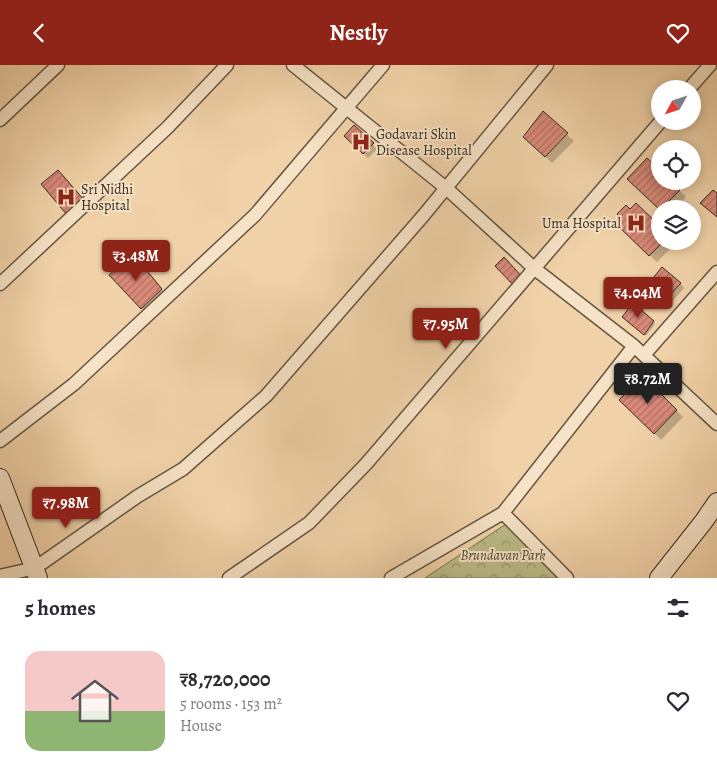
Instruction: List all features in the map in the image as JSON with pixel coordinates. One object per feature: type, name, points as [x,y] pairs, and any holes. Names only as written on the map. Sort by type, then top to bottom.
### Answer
[{"type":"main road","points":[[0,478],[37,573]]},
{"type":"main road","points":[[659,578],[717,502]]},
{"type":"street","points":[[0,120],[58,65]]},
{"type":"street","points":[[0,283],[167,128],[227,65]]},
{"type":"street","points":[[293,65],[446,188],[535,269],[639,351],[717,424]]},
{"type":"street","points":[[0,441],[74,384],[255,215],[383,65]]},
{"type":"street","points":[[0,576],[37,573],[138,496],[184,469],[266,396],[417,223],[547,65]]},
{"type":"street","points":[[697,80],[710,65]]},
{"type":"street","points":[[229,578],[309,523],[366,463],[653,130]]},
{"type":"street","points":[[395,577],[503,513],[639,351],[717,272]]},
{"type":"street","points":[[503,513],[567,578]]},
{"type":"green space","name":"Brundavan Park","points":[[506,524],[558,578],[425,578]]},
{"type":"building","points":[[543,111],[568,133],[545,157],[523,137]]},
{"type":"building","points":[[354,125],[374,143],[363,154],[344,136]]},
{"type":"building","points":[[647,158],[651,162],[651,190],[680,190],[670,200],[651,200],[651,202],[627,179]]},
{"type":"building","points":[[58,170],[85,201],[68,216],[41,184]]},
{"type":"building","points":[[713,190],[717,193],[717,217],[701,204]]},
{"type":"building","points":[[636,203],[651,217],[651,250],[655,250],[649,256],[616,224],[621,218],[617,214],[626,205],[630,209]]},
{"type":"building","points":[[133,254],[162,289],[141,309],[109,275]]},
{"type":"building","points":[[504,257],[525,280],[516,288],[495,266]]},
{"type":"building","points":[[662,267],[681,283],[667,298],[649,283]]},
{"type":"building","points":[[633,303],[654,321],[644,335],[622,317]]},
{"type":"building","points":[[643,376],[677,410],[654,434],[619,400]]},
{"type":"place","name":"Godavari Skin Disease Hospital","points":[[361,142]]},
{"type":"place","name":"Sri Nidhi Hospital","points":[[66,197]]},
{"type":"place","name":"Uma Hospital","points":[[636,223]]}]
